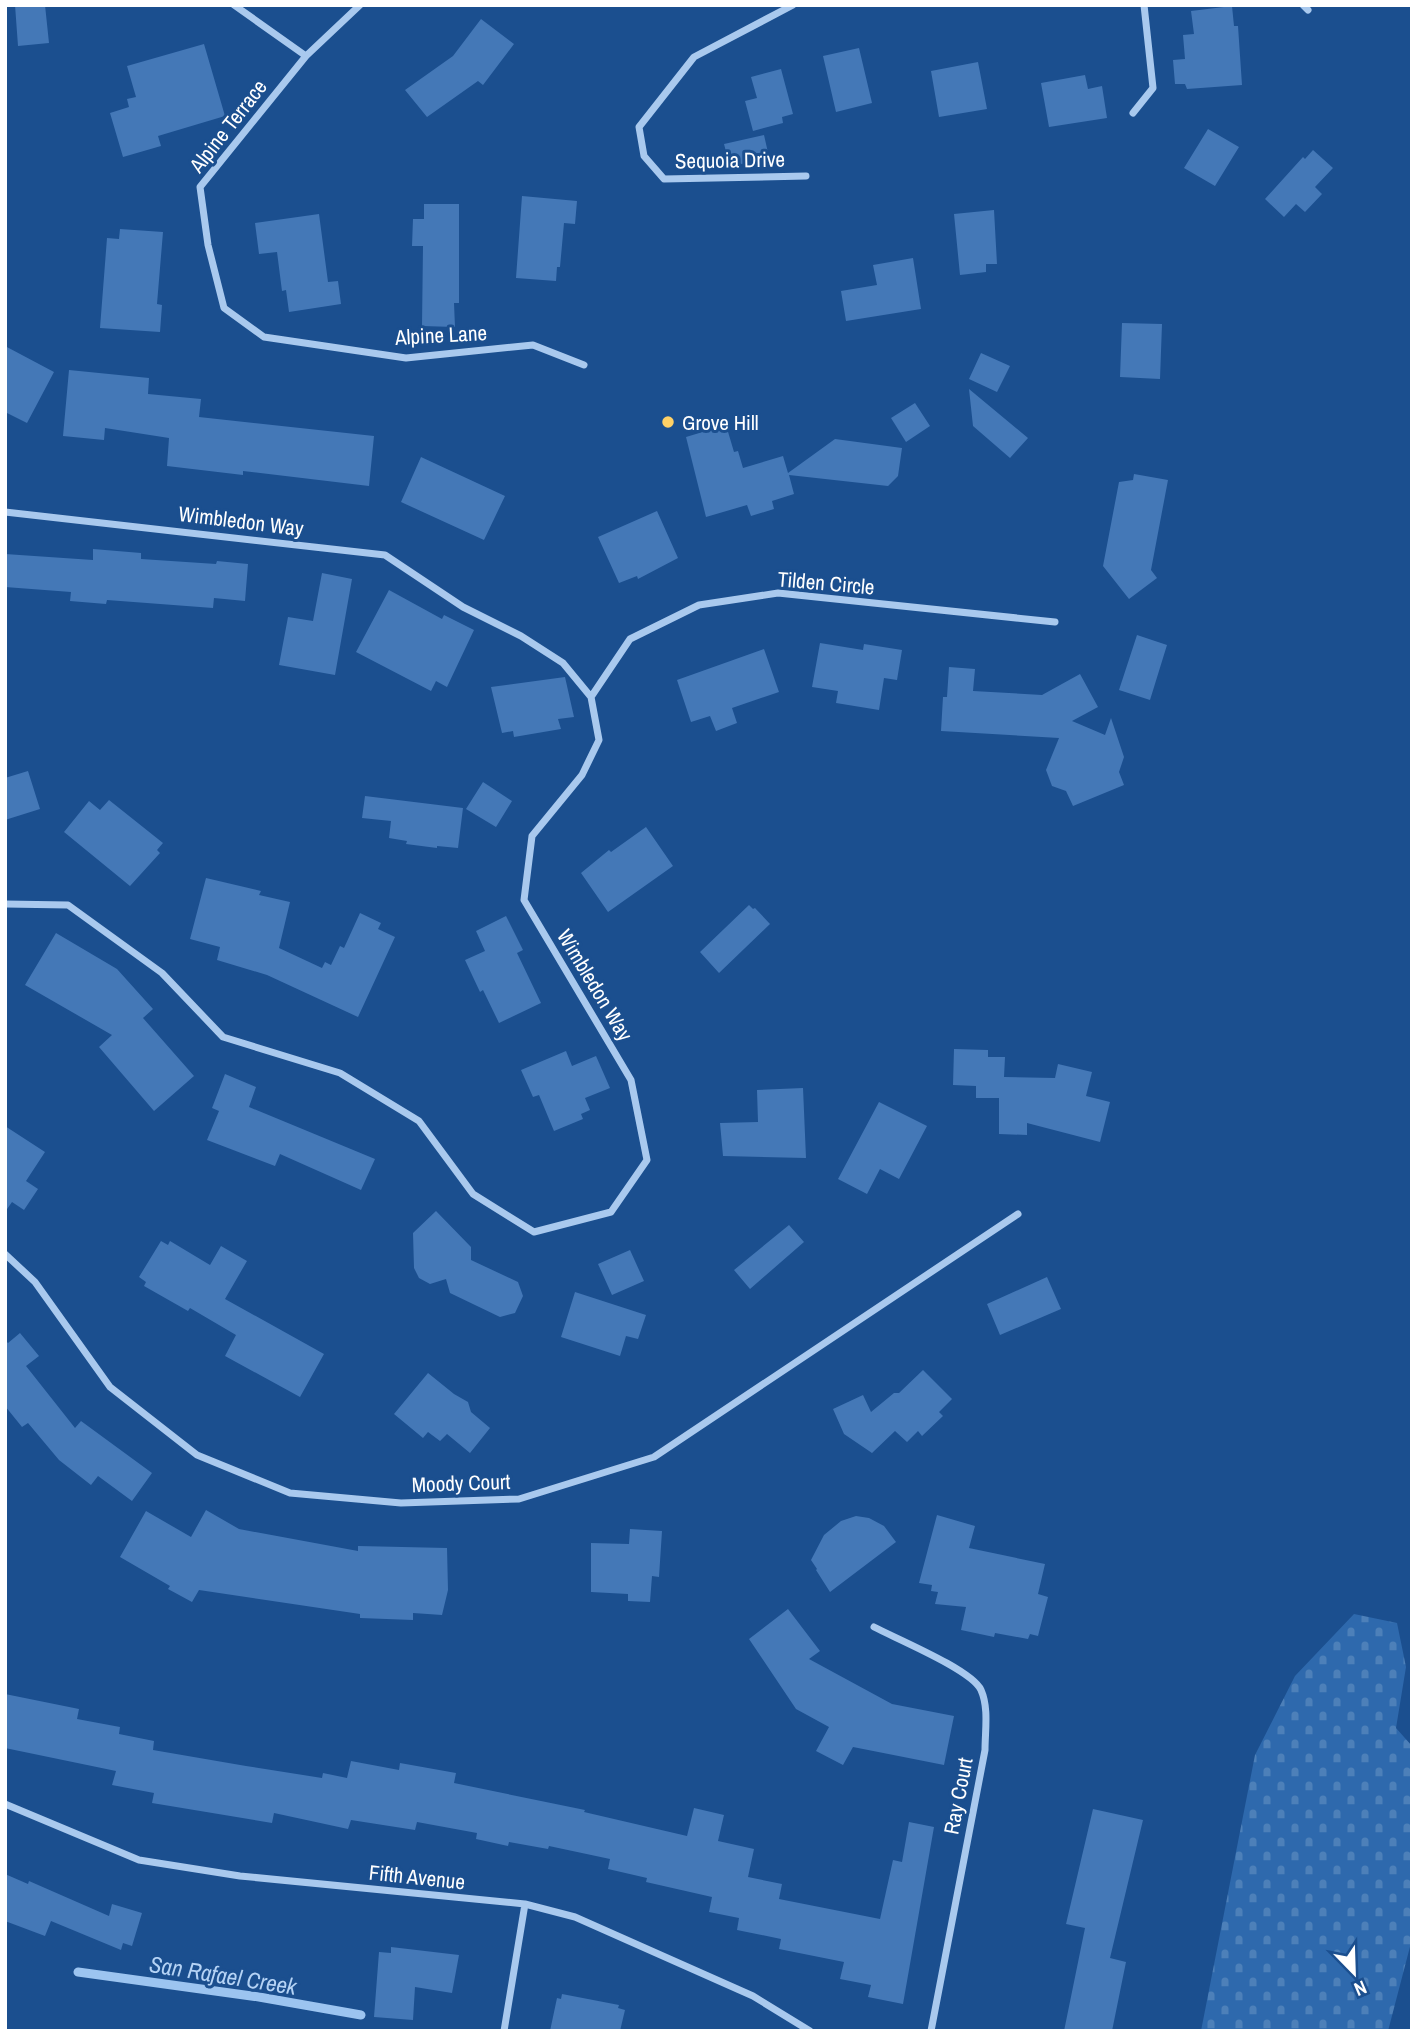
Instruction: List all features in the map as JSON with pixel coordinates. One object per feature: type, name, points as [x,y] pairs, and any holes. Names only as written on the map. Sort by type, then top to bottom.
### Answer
[{"type":"street","points":[[234,5],[306,56]]},
{"type":"street","name":"Alpine Terrace","points":[[223,308],[208,244],[200,187],[306,56],[360,5]]},
{"type":"street","name":"Sequoia Drive","points":[[793,5],[694,57],[639,127],[644,156],[664,179],[806,176]]},
{"type":"street","points":[[1133,113],[1153,88],[1144,5]]},
{"type":"street","name":"Alpine Lane","points":[[223,308],[264,337],[406,358],[533,345],[584,365]]},
{"type":"street","name":"Wimbledon Way","points":[[5,512],[385,555],[463,607],[521,636],[563,663],[591,697],[599,740],[582,775],[532,835],[524,900],[631,1080],[647,1160],[611,1212],[534,1232],[473,1194],[419,1121],[340,1073],[223,1037],[162,973],[68,905],[5,904]]},
{"type":"street","name":"Tilden Circle","points":[[591,697],[630,639],[699,605],[778,593],[1055,622]]},
{"type":"street","name":"Moody Court","points":[[5,1254],[36,1282],[110,1387],[197,1455],[290,1493],[401,1503],[519,1499],[654,1457],[1018,1214]]},
{"type":"street","name":"Ray Court","points":[[874,1627],[965,1673],[980,1687],[985,1702],[985,1750],[931,2031]]},
{"type":"street","name":"Fifth Avenue","points":[[5,1804],[139,1860],[240,1876],[525,1904],[575,1917],[753,1996],[810,2031]]},
{"type":"street","points":[[503,2031],[525,1904]]},
{"type":"green space","points":[[1354,1614],[1397,1623],[1406,1667],[1396,1728],[1412,1746],[1412,1939],[1388,2031],[1201,2031],[1255,1755],[1295,1676]]},
{"type":"building","points":[[15,5],[45,5],[49,43],[18,46]]},
{"type":"building","points":[[1232,6],[1234,26],[1238,26],[1242,85],[1187,89],[1185,84],[1175,84],[1173,60],[1185,59],[1183,35],[1194,34],[1191,11]]},
{"type":"building","points":[[481,19],[514,44],[483,85],[478,81],[427,117],[405,90],[453,56]]},
{"type":"building","points":[[204,44],[225,116],[158,136],[161,146],[123,157],[110,113],[129,107],[127,99],[136,97],[127,66]]},
{"type":"building","points":[[859,48],[872,103],[836,112],[823,56]]},
{"type":"building","points":[[978,62],[987,109],[939,117],[931,71]]},
{"type":"building","points":[[781,69],[793,114],[782,117],[783,123],[753,131],[745,101],[757,98],[751,77]]},
{"type":"building","points":[[1085,75],[1088,89],[1102,86],[1107,118],[1049,127],[1041,83]]},
{"type":"building","points":[[1208,129],[1239,147],[1215,186],[1184,168]]},
{"type":"building","points":[[764,135],[769,157],[730,167],[724,144]]},
{"type":"building","points":[[1313,150],[1333,168],[1315,187],[1322,194],[1305,212],[1296,204],[1284,217],[1265,199],[1303,157],[1305,159]]},
{"type":"building","points":[[522,196],[577,201],[575,224],[564,223],[556,281],[516,278]]},
{"type":"building","points":[[424,204],[459,204],[459,303],[454,303],[455,327],[422,326],[423,246],[412,246],[413,219],[424,219]]},
{"type":"building","points":[[994,210],[997,264],[986,264],[986,272],[960,275],[954,214]]},
{"type":"building","points":[[319,214],[328,282],[338,281],[341,304],[289,312],[286,290],[282,291],[277,252],[259,254],[255,223]]},
{"type":"building","points":[[120,229],[163,232],[157,304],[162,305],[160,332],[100,328],[107,238],[119,239]]},
{"type":"building","points":[[913,258],[921,309],[846,321],[841,291],[877,285],[873,265]]},
{"type":"building","points":[[1122,323],[1162,324],[1160,379],[1120,377]]},
{"type":"building","points":[[5,346],[54,372],[27,423],[5,412]]},
{"type":"building","points":[[981,353],[1010,366],[997,392],[969,379]]},
{"type":"building","points":[[69,370],[149,378],[148,394],[201,399],[199,417],[374,436],[369,486],[243,471],[243,475],[167,466],[169,438],[105,428],[104,440],[63,436]]},
{"type":"building","points":[[969,389],[1028,438],[1010,458],[973,426]]},
{"type":"building","points":[[915,403],[930,426],[906,442],[891,418]]},
{"type":"building","points":[[726,425],[734,452],[738,451],[743,468],[783,456],[788,473],[835,439],[902,448],[898,476],[888,486],[789,475],[794,494],[772,501],[774,509],[751,516],[747,505],[706,517],[686,437]]},
{"type":"building","points":[[421,457],[505,496],[484,540],[401,502]]},
{"type":"building","points":[[1134,474],[1168,480],[1151,570],[1157,578],[1129,599],[1103,566],[1119,482],[1133,480]]},
{"type":"building","points":[[657,511],[678,558],[638,579],[637,576],[619,583],[598,537]]},
{"type":"building","points":[[93,549],[141,553],[141,559],[248,564],[245,601],[214,598],[213,608],[107,600],[106,604],[70,601],[71,592],[5,587],[5,554],[93,560]]},
{"type":"building","points":[[322,573],[352,579],[335,675],[279,665],[288,617],[313,621]]},
{"type":"building","points":[[389,590],[442,619],[444,615],[474,630],[447,687],[436,681],[431,691],[356,652]]},
{"type":"building","points":[[1137,635],[1167,645],[1150,700],[1119,690]]},
{"type":"building","points":[[820,643],[863,650],[864,644],[902,650],[897,680],[884,678],[879,710],[836,703],[838,691],[812,687]]},
{"type":"building","points":[[764,649],[779,692],[732,708],[737,723],[716,731],[710,716],[691,722],[677,680]]},
{"type":"building","points":[[949,667],[975,669],[973,691],[1042,695],[1080,674],[1098,707],[1072,721],[1105,735],[1111,718],[1124,757],[1119,772],[1124,785],[1073,806],[1066,791],[1052,786],[1046,770],[1059,738],[941,731],[943,697],[947,697]]},
{"type":"building","points":[[565,677],[574,717],[558,719],[561,729],[514,737],[513,731],[502,733],[491,687]]},
{"type":"building","points":[[28,771],[40,809],[5,820],[5,778]]},
{"type":"building","points":[[483,782],[512,801],[496,827],[466,809]]},
{"type":"building","points":[[365,796],[463,808],[458,848],[406,844],[407,841],[389,838],[391,821],[362,818]]},
{"type":"building","points":[[109,800],[163,843],[157,850],[160,853],[130,886],[64,832],[89,801],[100,810]]},
{"type":"building","points":[[646,827],[673,866],[608,912],[581,873],[609,850],[611,852]]},
{"type":"building","points":[[206,878],[261,891],[259,895],[290,902],[279,948],[322,968],[325,962],[331,965],[340,946],[344,948],[360,913],[381,923],[378,929],[395,937],[358,1017],[267,975],[217,960],[220,947],[190,939]]},
{"type":"building","points":[[749,905],[770,924],[719,973],[700,952]]},
{"type":"building","points":[[506,916],[523,950],[517,953],[541,1003],[499,1023],[465,960],[485,951],[476,931]]},
{"type":"building","points":[[56,933],[117,969],[153,1009],[143,1018],[194,1076],[154,1111],[99,1047],[112,1035],[25,985]]},
{"type":"building","points":[[954,1049],[988,1050],[988,1057],[1005,1057],[1004,1077],[1055,1078],[1058,1064],[1092,1072],[1086,1096],[1110,1102],[1100,1142],[1027,1123],[1027,1135],[999,1134],[999,1098],[976,1098],[976,1086],[953,1085]]},
{"type":"building","points":[[566,1051],[572,1066],[596,1056],[610,1088],[585,1098],[590,1110],[581,1114],[583,1119],[554,1131],[539,1095],[533,1097],[521,1070]]},
{"type":"building","points":[[225,1074],[256,1087],[249,1107],[375,1159],[361,1190],[280,1154],[275,1166],[207,1140],[219,1111],[212,1108]]},
{"type":"building","points":[[803,1088],[806,1158],[723,1156],[720,1123],[758,1122],[757,1090]]},
{"type":"building","points":[[879,1102],[927,1126],[899,1179],[880,1169],[867,1194],[838,1179]]},
{"type":"building","points":[[5,1126],[45,1152],[26,1181],[38,1189],[24,1210],[12,1202],[5,1212]]},
{"type":"building","points":[[436,1211],[471,1247],[471,1260],[518,1282],[523,1296],[515,1313],[500,1317],[450,1293],[446,1279],[430,1284],[419,1278],[414,1268],[413,1233]]},
{"type":"building","points":[[789,1225],[804,1242],[750,1289],[734,1270]]},
{"type":"building","points":[[161,1241],[168,1245],[170,1241],[210,1265],[221,1246],[247,1261],[225,1299],[324,1354],[300,1397],[225,1356],[236,1335],[190,1308],[188,1311],[144,1286],[146,1282],[139,1277]]},
{"type":"building","points":[[630,1250],[644,1281],[612,1295],[598,1264]]},
{"type":"building","points":[[1047,1277],[1061,1309],[1000,1335],[987,1304]]},
{"type":"building","points":[[575,1292],[646,1315],[638,1339],[626,1336],[620,1356],[561,1337]]},
{"type":"building","points":[[20,1333],[39,1356],[26,1366],[75,1428],[81,1421],[152,1473],[132,1501],[98,1476],[91,1485],[59,1460],[28,1423],[22,1427],[5,1406],[5,1340],[8,1343]]},
{"type":"building","points":[[923,1370],[952,1399],[939,1412],[943,1416],[922,1436],[918,1431],[907,1442],[895,1431],[872,1453],[844,1434],[833,1409],[863,1395],[871,1412],[894,1393],[899,1393]]},
{"type":"building","points":[[428,1373],[468,1402],[471,1412],[490,1428],[470,1453],[447,1434],[440,1441],[428,1432],[423,1438],[394,1414]]},
{"type":"building","points":[[206,1510],[239,1529],[358,1551],[358,1546],[447,1548],[448,1590],[442,1615],[413,1613],[413,1620],[360,1618],[360,1614],[199,1590],[192,1602],[120,1557],[146,1511],[191,1537]]},
{"type":"building","points":[[937,1515],[975,1526],[969,1548],[1045,1564],[1038,1594],[1048,1597],[1038,1636],[1030,1634],[1028,1639],[995,1633],[994,1637],[961,1630],[966,1607],[935,1604],[938,1592],[931,1591],[932,1585],[919,1583]]},
{"type":"building","points":[[856,1516],[869,1518],[884,1526],[896,1542],[830,1592],[811,1560],[824,1535],[841,1521]]},
{"type":"building","points":[[630,1529],[662,1531],[659,1577],[652,1576],[650,1602],[628,1601],[628,1594],[591,1592],[591,1543],[629,1544]]},
{"type":"building","points":[[788,1609],[820,1651],[809,1659],[892,1704],[954,1716],[944,1765],[853,1747],[843,1765],[816,1751],[829,1727],[796,1709],[749,1639]]},
{"type":"building","points":[[5,1694],[79,1709],[77,1719],[120,1727],[119,1734],[154,1741],[153,1750],[246,1766],[322,1778],[323,1773],[347,1778],[351,1761],[399,1770],[400,1763],[456,1773],[454,1783],[585,1810],[584,1812],[687,1836],[694,1808],[724,1815],[718,1841],[754,1849],[748,1877],[782,1884],[779,1899],[880,1919],[893,1860],[902,1862],[909,1822],[934,1827],[903,2004],[868,1997],[871,1985],[840,1979],[844,1962],[779,1949],[781,1939],[737,1930],[739,1918],[709,1912],[712,1897],[646,1882],[647,1878],[608,1869],[610,1859],[549,1846],[548,1849],[509,1842],[508,1846],[476,1839],[477,1833],[417,1822],[415,1830],[351,1820],[348,1829],[274,1813],[272,1823],[152,1803],[154,1793],[112,1785],[116,1771],[5,1748]]},
{"type":"building","points":[[1093,1809],[1143,1820],[1110,1958],[1126,1962],[1112,2031],[1064,2031],[1085,1928],[1066,1924]]},
{"type":"building","points":[[5,1874],[28,1884],[29,1881],[109,1916],[112,1904],[142,1913],[132,1946],[123,1943],[121,1950],[51,1921],[45,1936],[5,1921]]},
{"type":"building","points":[[391,1947],[459,1955],[452,1993],[415,1987],[413,2020],[374,2017],[379,1952],[391,1953]]},
{"type":"building","points":[[562,1994],[619,2005],[618,2008],[625,2010],[620,2031],[550,2031],[557,1998],[561,1999]]},
{"type":"waterway","name":"San Rafael Creek","points":[[78,1972],[259,1997],[361,2015]]},
{"type":"place","name":"Grove Hill","points":[[668,422]]}]
